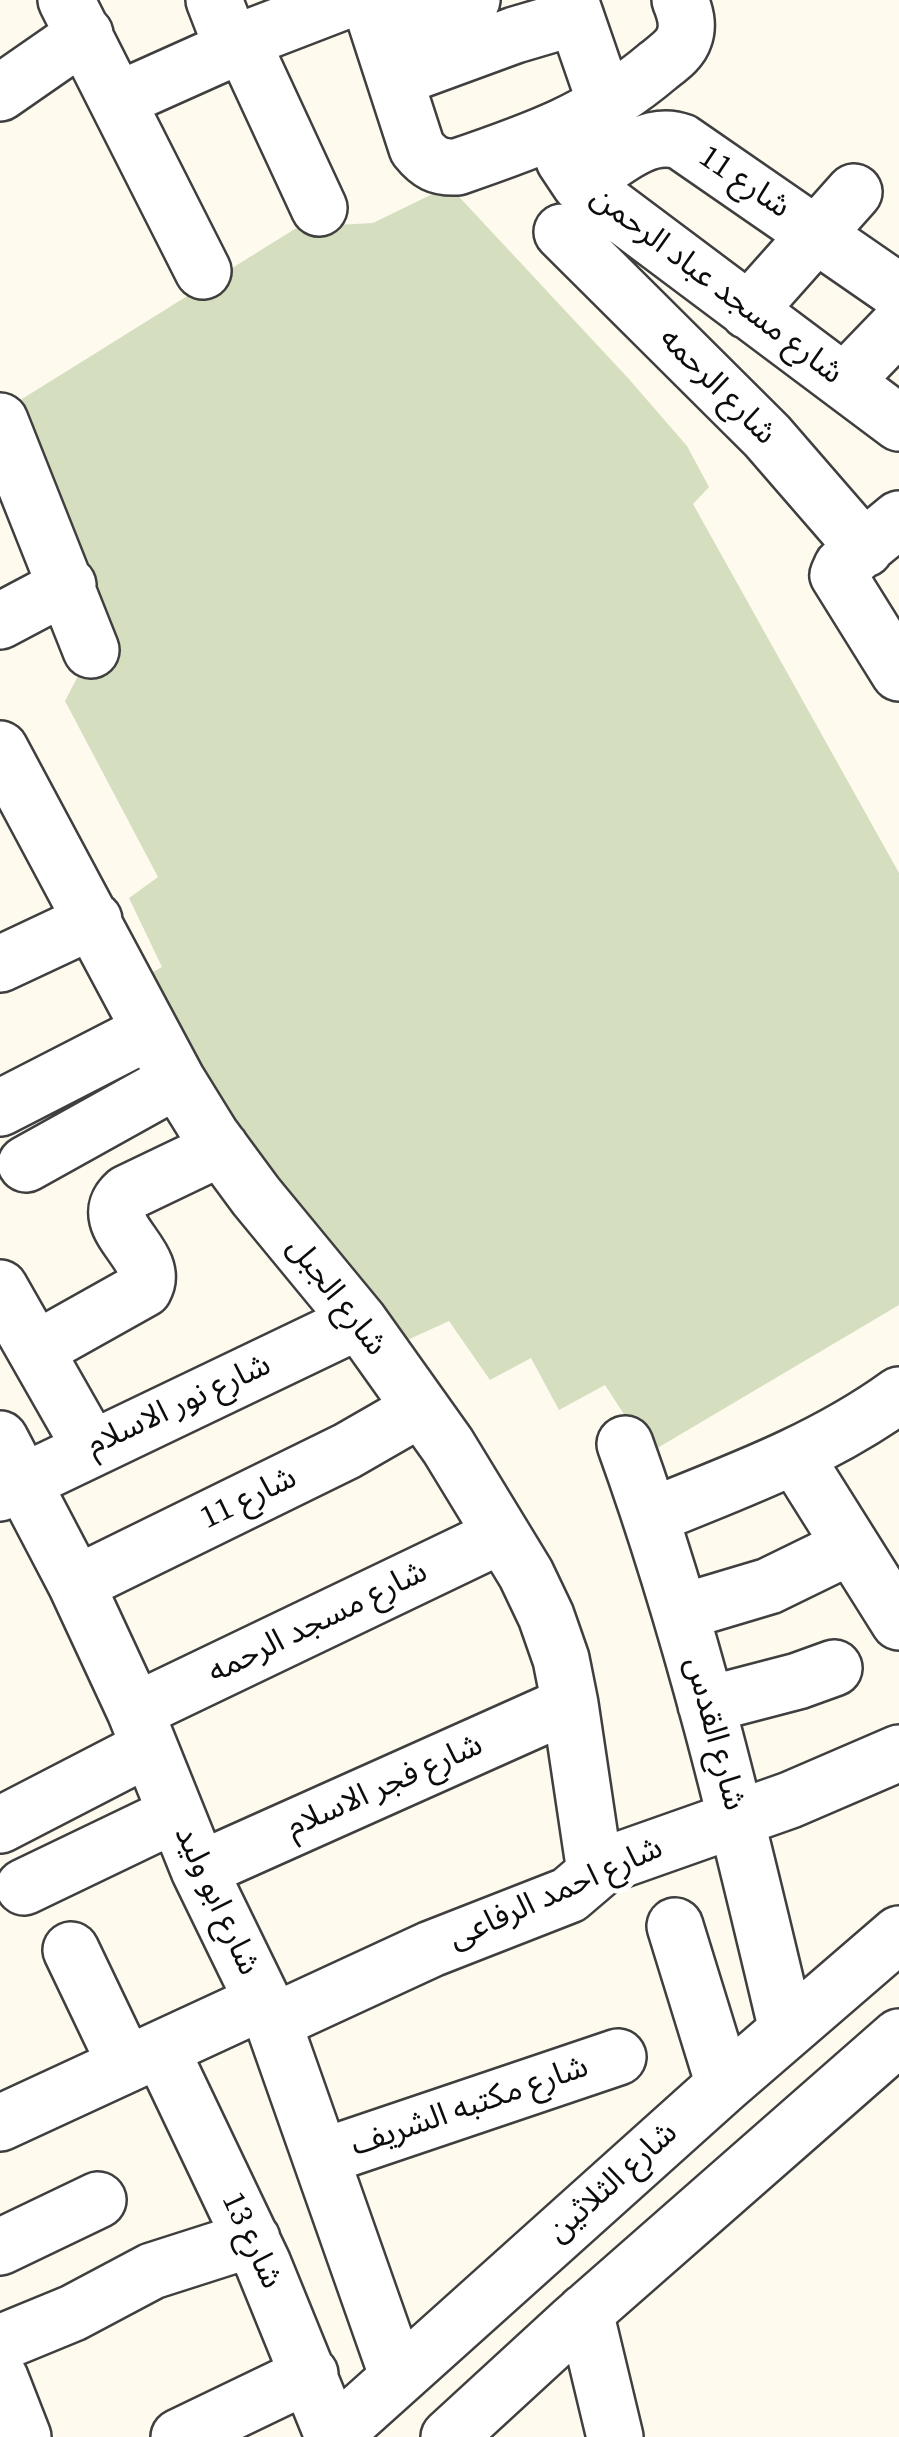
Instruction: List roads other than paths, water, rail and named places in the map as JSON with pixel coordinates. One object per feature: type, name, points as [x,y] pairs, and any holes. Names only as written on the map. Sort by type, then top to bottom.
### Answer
[{"type":"street","points":[[118,100],[230,31],[255,35],[365,10],[472,0]]},
{"type":"street","points":[[365,10],[395,80],[417,148],[426,160],[441,168],[457,167],[556,132],[634,86],[677,50],[685,37],[687,22],[680,0]]},
{"type":"street","points":[[395,80],[515,35],[573,8],[606,104]]},
{"type":"street","points":[[0,93],[76,17],[203,270]]},
{"type":"street","points":[[230,31],[319,208]]},
{"type":"street","name":"شارع مسجد عباد الرحمن","points":[[556,132],[571,208],[748,311],[899,423]]},
{"type":"street","name":"شارع 11","points":[[571,208],[646,142],[670,138],[682,142],[818,233],[899,292]]},
{"type":"street","points":[[748,311],[854,192]]},
{"type":"street","name":"شارع الرحمه","points":[[571,208],[767,436],[873,545]]},
{"type":"street","points":[[844,382],[899,325]]},
{"type":"street","points":[[0,421],[91,650]]},
{"type":"street","points":[[873,545],[899,673]]},
{"type":"street","points":[[0,621],[68,585]]},
{"type":"street","name":"شارع الجبل","points":[[0,749],[177,1080],[256,1196],[359,1321],[448,1446],[526,1574],[546,1616],[570,1704],[595,1872]]},
{"type":"street","points":[[0,964],[94,920]]},
{"type":"street","points":[[0,1108],[150,1031]]},
{"type":"street","points":[[26,1164],[177,1080]]},
{"type":"street","points":[[37,1349],[144,1290],[148,1284],[147,1270],[117,1220],[120,1200],[127,1192],[221,1148]]},
{"type":"street","points":[[0,1288],[90,1448]]},
{"type":"street","name":"شارع نور الاسلام","points":[[8,1471],[90,1448],[359,1321]]},
{"type":"street","points":[[652,1516],[796,1458],[899,1395]]},
{"type":"street","name":"شارع 11","points":[[76,1584],[347,1450],[420,1408]]},
{"type":"street","name":"شارع القدس","points":[[625,1444],[682,1612],[738,1820],[787,2030]]},
{"type":"street","points":[[796,1458],[899,1622]]},
{"type":"street","name":"شارع ابو وليد","points":[[8,1471],[76,1584],[200,1870],[268,2012],[398,2377]]},
{"type":"street","name":"شارع مسجد الرحمه","points":[[0,1825],[142,1729],[502,1535]]},
{"type":"street","points":[[682,1612],[769,1586],[851,1546]]},
{"type":"street","points":[[706,1705],[834,1668]]},
{"type":"street","name":"شارع فجر الاسلام","points":[[200,1870],[570,1704]]},
{"type":"street","name":"شارع احمد الرفاعى","points":[[0,2123],[144,2057],[569,1895],[603,1866],[738,1820],[899,1753]]},
{"type":"street","points":[[24,1887],[176,1814]]},
{"type":"street","points":[[675,1926],[724,2084]]},
{"type":"street","name":"شارع الثلاثين","points":[[332,2436],[724,2084],[899,1934]]},
{"type":"street","name":"شارع 13","points":[[71,1950],[144,2057],[252,2240],[310,2374],[332,2436]]},
{"type":"street","points":[[449,2437],[899,2037]]},
{"type":"street","name":"شارع مكتبه الشريف","points":[[322,2157],[618,2057]]},
{"type":"street","points":[[0,2247],[98,2200]]},
{"type":"street","points":[[0,2343],[73,2313],[152,2270],[252,2240]]},
{"type":"street","points":[[520,2268],[579,2318],[615,2437]]},
{"type":"street","points":[[179,2437],[310,2374]]}]
